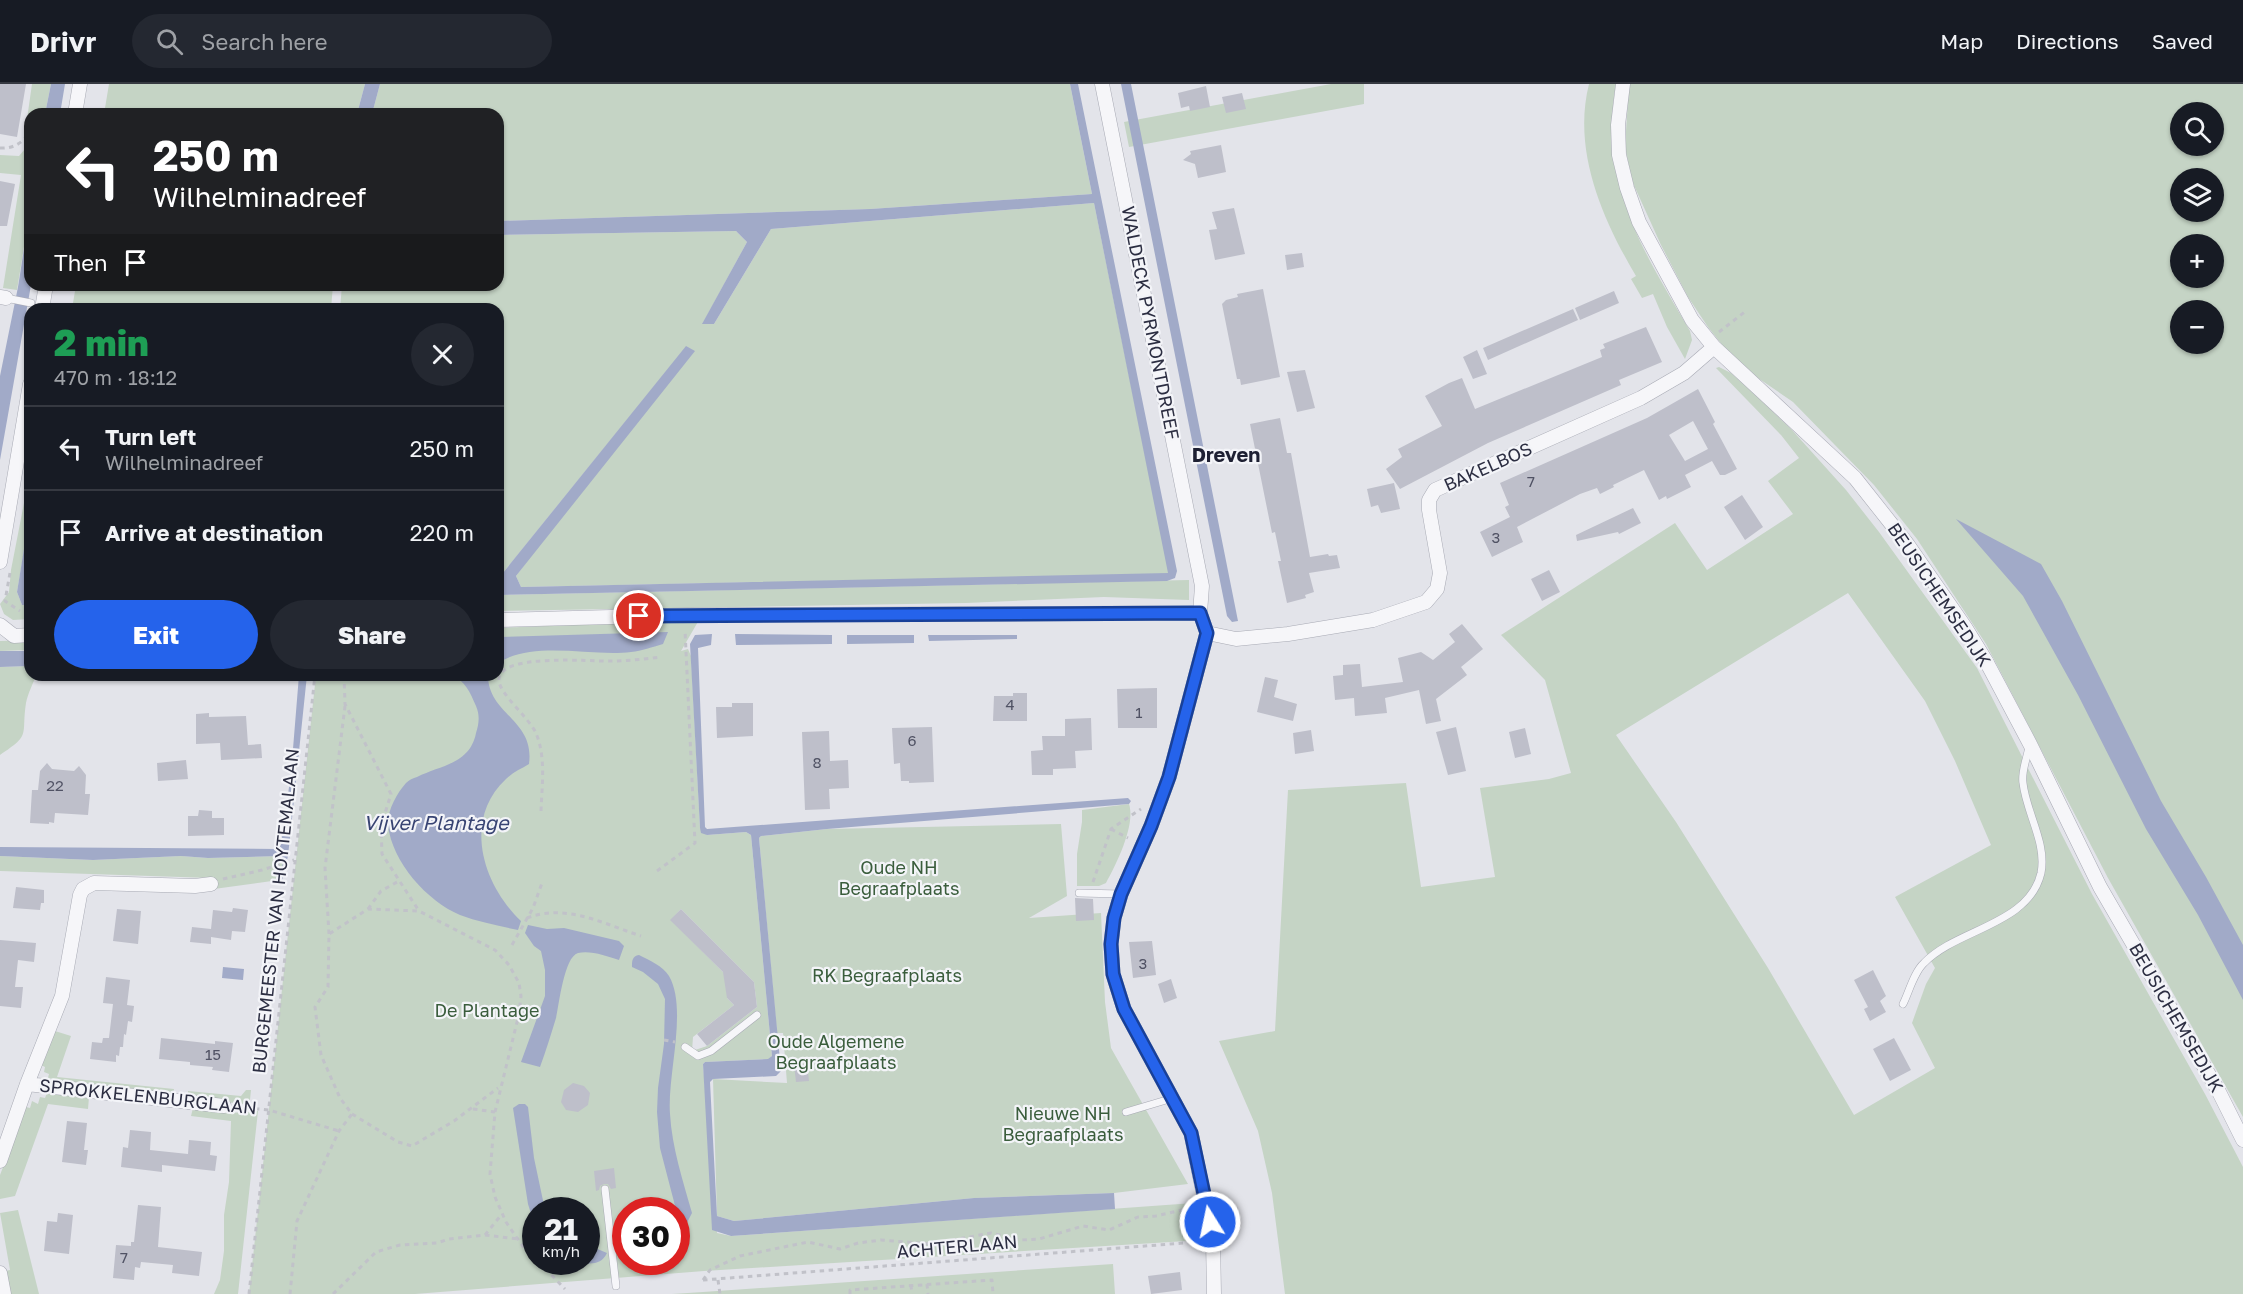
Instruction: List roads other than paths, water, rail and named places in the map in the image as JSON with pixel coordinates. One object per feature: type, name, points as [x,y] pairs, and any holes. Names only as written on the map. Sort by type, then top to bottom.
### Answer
[{"type":"street","points":[[76,108],[80,84]]},
{"type":"street","name":"WALDECK PYRMONTDREEF","points":[[1102,84],[1202,586],[1200,613],[1207,633]]},
{"type":"street","name":"BEUSICHEMSEDIJK","points":[[1623,84],[1618,125],[1619,155],[1627,188],[1639,222],[1692,320],[1855,478],[1908,545],[1965,627],[1986,661],[2030,744],[2100,887],[2219,1092],[2243,1140]]},
{"type":"street","name":"BAKELBOS","points":[[1207,633],[1236,639],[1288,634],[1373,620],[1426,602],[1437,588],[1440,573],[1429,510],[1429,500],[1435,490],[1641,398],[1684,373],[1714,341]]},
{"type":"street","points":[[0,562],[24,420]]},
{"type":"street","points":[[504,620],[686,615],[1200,613]]},
{"type":"street","points":[[0,625],[14,636],[24,635]]},
{"type":"street","points":[[1207,633],[1162,798],[1121,894],[1114,918],[1111,944],[1117,991],[1124,1009],[1150,1061],[1191,1133],[1213,1240],[1214,1294]]},
{"type":"street","name":"SPROKKELENBURGLAAN","points":[[0,1161],[27,1084],[62,996],[83,889],[94,883],[195,886],[211,884]]},
{"type":"street","name":"SPROKKELENBURGLAAN","points":[[27,1084],[224,1106]]},
{"type":"street","points":[[0,1273],[4,1294]]},
{"type":"lane","points":[[3,297],[26,303]]},
{"type":"lane","points":[[1903,1004],[1922,964],[1940,951],[2016,910],[2032,893],[2041,872],[2041,852],[2022,781],[2030,744]]},
{"type":"lane","points":[[1079,893],[1121,894]]},
{"type":"lane","points":[[686,1047],[698,1056],[711,1052],[757,1015]]},
{"type":"lane","points":[[1126,1112],[1173,1098]]},
{"type":"lane","points":[[605,1189],[616,1286]]},
{"type":"water","points":[[51,84],[65,84],[61,108],[46,108]]},
{"type":"water","points":[[365,84],[380,84],[374,108],[359,108]]},
{"type":"water","points":[[1070,84],[1078,84],[1177,571],[1175,578],[1167,581],[504,595],[504,572],[686,346],[695,351],[516,576],[521,587],[1168,573],[1094,203],[771,229],[714,324],[702,324],[747,242],[736,231],[504,235],[504,221],[870,209],[1092,194]]},
{"type":"water","points":[[1121,84],[1131,84],[1238,621],[1232,622],[1227,616]]},
{"type":"water","points":[[24,249],[24,291],[30,291],[28,303],[24,303],[24,325],[0,460],[0,376]]},
{"type":"water","points":[[1956,519],[2041,564],[2062,601],[2161,801],[2243,945],[2243,1000],[2198,915],[2146,829],[2078,695],[2023,596]]},
{"type":"water","points":[[24,549],[24,605],[17,592]]},
{"type":"water","points":[[668,632],[663,644],[643,650],[615,653],[528,652],[504,660],[504,637]]},
{"type":"water","points":[[712,634],[711,645],[698,648],[705,827],[707,829],[1128,798],[1131,801],[1129,804],[827,829],[759,838],[781,1071],[776,1076],[713,1079],[710,1082],[717,1216],[734,1221],[974,1198],[1114,1193],[1115,1209],[731,1236],[712,1230],[703,1064],[705,1062],[768,1059],[772,1056],[751,835],[746,832],[707,835],[701,833],[700,828],[690,644],[695,635]]},
{"type":"water","points":[[735,634],[832,635],[832,644],[736,645]]},
{"type":"water","points":[[847,635],[914,635],[914,643],[847,644]]},
{"type":"water","points":[[928,635],[1017,635],[1017,639],[929,641]]},
{"type":"water","points":[[0,651],[24,651],[24,666],[0,667]]},
{"type":"water","points":[[299,681],[306,681],[298,761],[292,761]]},
{"type":"water","name":"Vijver Plantage","points":[[461,681],[489,681],[495,699],[519,727],[529,749],[529,764],[514,772],[492,795],[484,813],[481,832],[488,871],[496,889],[521,921],[518,930],[460,915],[435,900],[413,879],[404,866],[396,853],[388,825],[391,808],[406,783],[453,762],[468,751],[473,743],[479,716],[467,688]]},
{"type":"water","points":[[290,780],[296,781],[288,856],[281,884],[279,880],[283,863],[281,856],[208,858],[181,856],[93,860],[0,856],[0,847],[277,849],[281,845]]},
{"type":"water","points":[[528,925],[547,929],[564,928],[619,941],[624,946],[619,960],[588,952],[573,956],[566,972],[556,1018],[540,1067],[521,1062],[545,996],[545,970],[541,951],[534,946],[525,933]]},
{"type":"water","points":[[637,956],[663,969],[669,976],[674,990],[677,1024],[670,1114],[675,1152],[688,1197],[673,1197],[660,1148],[657,1112],[664,1044],[665,999],[658,984],[643,972],[632,967],[632,961]]},
{"type":"water","points":[[223,967],[244,969],[243,980],[222,978]]},
{"type":"water","points":[[519,1104],[525,1104],[528,1107],[534,1158],[542,1197],[527,1197],[513,1108]]},
{"type":"water","points":[[600,1250],[607,1253],[600,1261]]},
{"type":"district","name":"Dreven","points":[[1226,455]]},
{"type":"park label","name":"Oude NH Begraafplaats","points":[[899,878]]},
{"type":"park label","name":"RK Begraafplaats","points":[[887,976]]},
{"type":"park label","name":"De Plantage","points":[[487,1011]]},
{"type":"park label","name":"Oude Algemene Begraafplaats","points":[[836,1052]]},
{"type":"park label","name":"Nieuwe NH Begraafplaats","points":[[1063,1124]]}]
